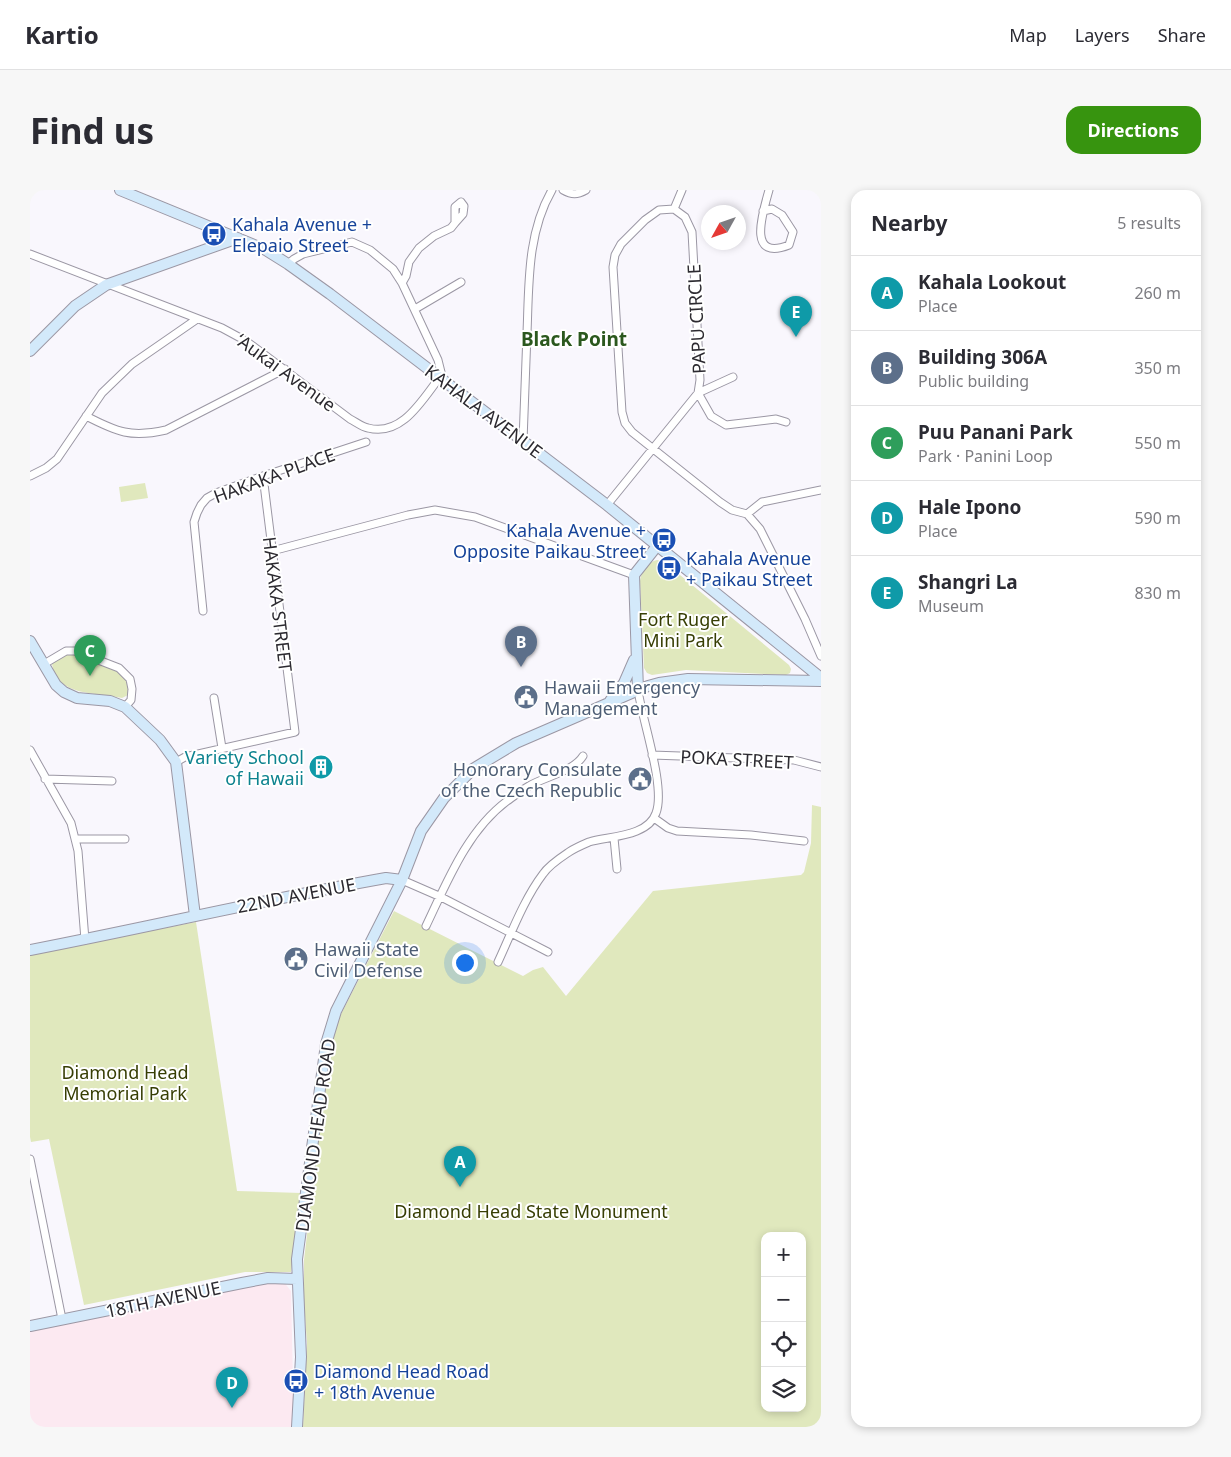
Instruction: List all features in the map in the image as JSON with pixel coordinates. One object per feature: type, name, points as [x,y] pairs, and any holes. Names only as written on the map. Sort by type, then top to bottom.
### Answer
[{"type":"street","name":"KAHALA AVENUE","points":[[120,190],[264,249],[288,264],[607,506],[821,680]]},
{"type":"street","points":[[523,441],[530,275],[536,230],[551,190]]},
{"type":"street","points":[[563,190],[572,194],[586,190]]},
{"type":"street","points":[[682,190],[674,209],[659,210],[645,220],[621,244],[615,255],[613,268],[622,412],[626,424],[632,432],[720,502],[732,510],[747,514],[760,529],[806,619],[821,656]]},
{"type":"street","points":[[770,190],[771,200],[776,210],[793,232],[789,245],[778,250],[764,244],[760,237],[763,211],[770,190]]},
{"type":"street","name":"PAPU CIRCLE","points":[[674,209],[685,217],[692,232],[700,380],[698,393]]},
{"type":"street","points":[[763,211],[776,210]]},
{"type":"street","points":[[402,283],[406,276],[409,262],[419,248],[434,236],[451,228],[455,223]]},
{"type":"street","points":[[30,351],[76,306],[106,285],[238,238]]},
{"type":"street","points":[[288,264],[303,254],[352,242],[370,250],[393,269],[402,283],[438,360],[441,372],[440,378]]},
{"type":"street","name":"ʻAukai Avenue","points":[[30,254],[106,285],[222,328],[246,341],[350,419],[367,428],[384,429],[399,425],[412,413],[440,378]]},
{"type":"street","points":[[415,309],[461,282]]},
{"type":"street","points":[[30,476],[46,468],[57,459],[102,393],[132,364],[197,319]]},
{"type":"street","points":[[86,416],[112,429],[134,435],[166,430],[285,369]]},
{"type":"street","name":"PAPU CIRCLE","points":[[607,506],[698,393],[733,377]]},
{"type":"street","points":[[698,393],[711,416],[726,425],[776,419],[786,422]]},
{"type":"street","name":"HAKAKA PLACE","points":[[203,611],[194,531],[196,513],[207,498],[263,476],[366,442]]},
{"type":"street","name":"HAKAKA STREET","points":[[222,748],[295,732],[263,476]]},
{"type":"street","points":[[747,514],[762,502],[821,490]]},
{"type":"street","points":[[272,551],[408,515],[435,510],[475,517],[634,576]]},
{"type":"street","points":[[498,962],[543,873],[570,851],[590,842],[614,838],[640,828],[654,818],[658,806],[659,793],[638,690],[634,576],[657,546]]},
{"type":"street","points":[[30,641],[56,685],[64,692],[77,698],[110,701],[125,707],[160,740],[176,762],[195,916]]},
{"type":"street","points":[[44,664],[66,652],[75,651],[119,668],[130,680],[132,689],[131,700],[125,707]]},
{"type":"street","points":[[608,703],[624,683],[636,655]]},
{"type":"street","name":"DIAMOND HEAD ROAD","points":[[297,1427],[302,1357],[297,1260],[323,1059],[328,1034],[339,1006],[402,880],[421,831],[444,798],[474,769],[516,743],[638,690],[659,683],[688,680],[821,680]]},
{"type":"street","points":[[176,762],[185,757],[222,748],[214,698]]},
{"type":"street","points":[[30,750],[71,824],[78,851],[85,940]]},
{"type":"street","points":[[426,926],[467,843],[483,823],[498,808],[529,786],[574,765],[583,756]]},
{"type":"street","name":"POKA STREET","points":[[652,756],[794,760],[821,767]]},
{"type":"street","points":[[45,779],[112,781]]},
{"type":"street","points":[[654,818],[668,828],[677,831],[751,835],[804,841]]},
{"type":"street","points":[[614,838],[617,870]]},
{"type":"street","points":[[75,839],[125,839]]},
{"type":"street","name":"22ND AVENUE","points":[[30,950],[85,940],[292,895],[386,878],[402,880],[441,897],[548,952]]},
{"type":"street","points":[[30,1158],[62,1319]]},
{"type":"street","name":"18TH AVENUE","points":[[30,1326],[242,1282],[268,1278],[297,1279]]},
{"type":"shaded area","points":[[265,1279],[283,1281],[291,1291],[294,1427],[30,1427],[30,1330]]},
{"type":"green space","points":[[145,483],[148,498],[121,502],[119,487]]},
{"type":"green space","name":"Fort Ruger Mini Park","points":[[657,560],[663,561],[789,665],[790,673],[786,675],[686,670],[652,675],[647,673],[644,668],[640,581],[646,568]]},
{"type":"green space","points":[[74,652],[119,672],[129,686],[128,695],[122,698],[79,691],[69,688],[61,682],[55,675],[52,664],[61,656]]},
{"type":"green space","name":"Diamond Head State Monument","points":[[812,805],[821,807],[821,1427],[303,1427],[307,1343],[304,1302],[304,1260],[328,1057],[340,1016],[394,911],[523,976],[543,967],[566,996],[653,891],[801,875],[804,872],[811,843]]},
{"type":"green space","name":"Diamond Head Memorial Park","points":[[196,922],[237,1191],[301,1193],[291,1272],[245,1272],[84,1305],[49,1139],[31,1142],[30,1137],[30,954]]},
{"type":"place","name":"Kahala Avenue + Elepaio Street","points":[[214,234]]},
{"type":"place","name":"Shangri La","points":[[796,337]]},
{"type":"place","name":"Kahala Avenue + Opposite Paikau Street","points":[[664,540]]},
{"type":"place","name":"Kahala Avenue + Paikau Street","points":[[669,568]]},
{"type":"place","name":"Building 306A","points":[[521,667]]},
{"type":"place","name":"Puu Panani Park","points":[[90,676]]},
{"type":"place","name":"Hawaii Emergency Management","points":[[526,697]]},
{"type":"place","name":"Variety School of Hawaii","points":[[321,767]]},
{"type":"place","name":"Honorary Consulate of the Czech Republic","points":[[640,779]]},
{"type":"place","name":"Hawaii State Civil Defense","points":[[296,959]]},
{"type":"place","name":"Kahala Lookout","points":[[460,1187]]},
{"type":"place","name":"Diamond Head Road + 18th Avenue","points":[[296,1381]]},
{"type":"place","name":"Hale Ipono","points":[[232,1408]]},
{"type":"district","name":"Black Point","points":[[574,339]]}]
